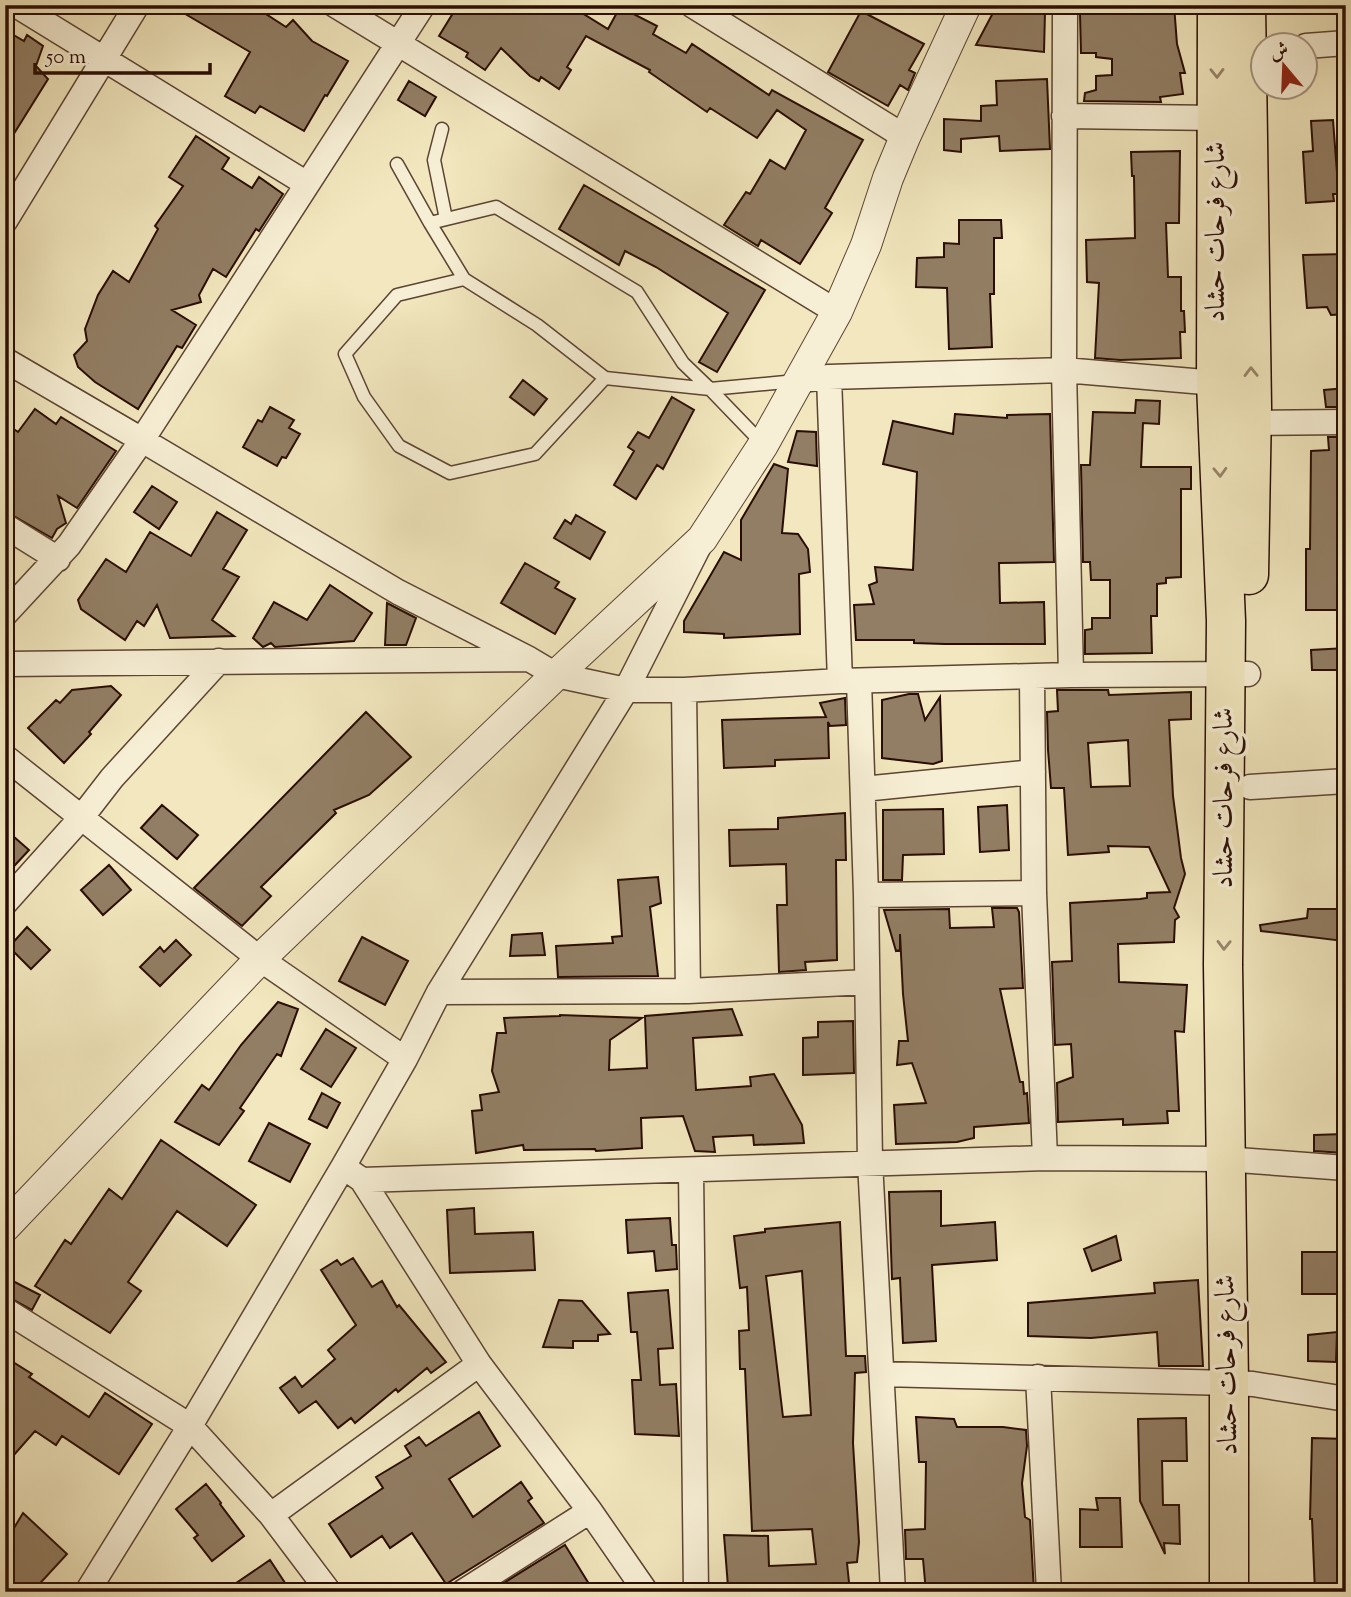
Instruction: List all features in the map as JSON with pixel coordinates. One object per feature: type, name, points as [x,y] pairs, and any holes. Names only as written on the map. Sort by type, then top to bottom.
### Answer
[{"type":"main road","name":"شارع فرحات حشاد","points":[[1217,5],[1216,383],[1234,423],[1226,621],[1237,673],[1250,787],[1237,884]]},
{"type":"main road","name":"شارع فرحات حشاد","points":[[1245,5],[1251,32]]},
{"type":"main road","name":"شارع فرحات حشاد","points":[[1234,423],[1252,407],[1255,102]]},
{"type":"main road","name":"شارع فرحات حشاد","points":[[1237,673],[1236,1160],[1241,1383],[1252,1592]]},
{"type":"main road","name":"شارع فرحات حشاد","points":[[1228,1592],[1241,1383]]},
{"type":"street","points":[[16,5],[307,184]]},
{"type":"street","points":[[5,220],[12,195],[105,59],[137,5]]},
{"type":"street","points":[[335,5],[837,312]]},
{"type":"street","points":[[5,614],[58,559],[142,440],[422,5]]},
{"type":"street","points":[[692,5],[905,137]]},
{"type":"street","points":[[88,1592],[190,1426],[352,1173],[439,992],[626,690],[702,540],[763,445],[814,379],[837,312],[866,246],[888,178],[966,5]]},
{"type":"street","points":[[1065,5],[1064,370],[1071,675]]},
{"type":"street","points":[[1320,45],[1346,43]]},
{"type":"street","points":[[1064,116],[1218,118]]},
{"type":"street","points":[[5,360],[398,592],[556,675],[626,690],[684,690],[849,681],[1237,673]]},
{"type":"street","points":[[814,379],[1064,370],[1216,383]]},
{"type":"street","points":[[814,379],[863,789],[870,1162],[893,1592]]},
{"type":"street","points":[[1234,423],[1346,422]]},
{"type":"street","points":[[5,526],[58,559]]},
{"type":"street","points":[[5,1227],[260,959],[556,675],[702,540]]},
{"type":"street","points":[[5,664],[529,659]]},
{"type":"street","points":[[5,903],[81,818],[112,778],[219,661]]},
{"type":"street","points":[[1032,677],[1034,893],[1045,1158]]},
{"type":"street","points":[[684,690],[688,991]]},
{"type":"street","points":[[5,757],[260,959],[405,1059]]},
{"type":"street","points":[[863,789],[1033,772]]},
{"type":"street","points":[[1250,787],[1346,781]]},
{"type":"street","points":[[866,895],[1034,893]]},
{"type":"street","points":[[439,992],[688,991],[867,982]]},
{"type":"street","points":[[352,1173],[691,1171],[870,1162],[1045,1158],[1236,1160],[1346,1168]]},
{"type":"street","points":[[691,1171],[696,1592]]},
{"type":"street","points":[[352,1173],[479,1364],[590,1511],[646,1592]]},
{"type":"street","points":[[5,1310],[190,1426],[271,1515],[329,1592]]},
{"type":"street","points":[[271,1515],[479,1364]]},
{"type":"street","points":[[882,1374],[1241,1383],[1346,1399]]},
{"type":"street","points":[[1038,1377],[1049,1592]]},
{"type":"street","points":[[463,1592],[590,1511]]},
{"type":"lane","points":[[442,129],[434,160],[446,219]]},
{"type":"lane","points":[[397,164],[464,279],[537,325],[605,377],[710,388],[814,379]]},
{"type":"lane","points":[[430,223],[496,207],[637,292],[683,363],[763,445]]},
{"type":"lane","points":[[464,279],[397,295],[345,354],[364,397],[398,446],[450,473],[535,454],[605,377]]},
{"type":"building","points":[[170,5],[252,5],[286,27],[293,20],[312,41],[348,61],[304,131],[260,106],[255,113],[225,96],[250,52]]},
{"type":"building","points":[[458,5],[569,5],[608,29],[620,7],[657,26],[653,34],[686,53],[692,44],[769,95],[772,90],[863,140],[825,208],[832,213],[800,264],[761,240],[758,246],[724,225],[746,192],[750,194],[770,160],[785,169],[806,130],[777,110],[757,138],[710,108],[707,112],[649,72],[650,70],[586,36],[567,67],[571,70],[559,89],[541,77],[539,81],[530,76],[501,48],[485,70],[466,57],[468,53],[439,36]]},
{"type":"building","points":[[1107,5],[1174,5],[1177,44],[1185,73],[1180,73],[1183,94],[1160,97],[1161,102],[1084,101],[1085,93],[1096,90],[1096,76],[1112,75],[1112,59],[1096,57],[1096,53],[1081,53],[1080,14],[1107,13]]},
{"type":"building","points":[[995,9],[1045,12],[1044,52],[976,45]]},
{"type":"building","points":[[861,11],[924,44],[909,70],[915,73],[908,90],[900,85],[888,106],[828,72]]},
{"type":"building","points":[[5,30],[24,41],[27,35],[43,46],[36,66],[48,79],[5,148]]},
{"type":"building","points":[[1047,79],[1050,149],[1000,151],[999,136],[961,139],[961,152],[944,150],[944,119],[981,121],[981,106],[997,105],[996,81]]},
{"type":"building","points":[[409,81],[436,97],[425,116],[398,100]]},
{"type":"building","points":[[1333,120],[1337,173],[1346,173],[1346,194],[1333,194],[1334,201],[1306,203],[1303,152],[1313,151],[1311,121]]},
{"type":"building","points":[[196,136],[229,158],[222,169],[252,188],[259,177],[283,194],[259,231],[256,229],[226,277],[213,269],[199,295],[201,302],[172,310],[196,325],[182,348],[177,346],[138,409],[95,382],[78,367],[74,355],[87,341],[85,329],[98,295],[113,271],[129,282],[158,229],[155,226],[183,186],[169,177]]},
{"type":"building","points":[[1180,151],[1179,223],[1166,223],[1168,277],[1181,277],[1181,311],[1184,311],[1185,332],[1180,332],[1181,358],[1095,358],[1099,283],[1087,282],[1086,240],[1135,238],[1131,152]]},
{"type":"building","points":[[584,185],[765,290],[717,372],[699,362],[728,313],[656,267],[625,251],[619,265],[559,229]]},
{"type":"building","points":[[959,220],[1001,220],[1002,238],[994,238],[994,294],[990,294],[992,347],[949,349],[947,288],[916,287],[917,258],[944,257],[944,243],[959,244]]},
{"type":"building","points":[[1346,254],[1346,314],[1331,315],[1327,307],[1307,308],[1303,255]]},
{"type":"building","points":[[523,380],[547,399],[534,415],[510,397]]},
{"type":"building","points":[[1346,388],[1346,407],[1326,407],[1324,390]]},
{"type":"building","points":[[672,397],[694,410],[663,469],[657,465],[636,499],[614,485],[634,451],[628,447],[638,432],[649,438]]},
{"type":"building","points":[[1136,400],[1160,401],[1159,424],[1143,423],[1141,467],[1191,467],[1191,489],[1181,489],[1181,577],[1166,578],[1166,583],[1157,584],[1157,616],[1151,616],[1152,653],[1085,654],[1085,630],[1092,629],[1092,618],[1110,618],[1110,580],[1091,580],[1090,562],[1083,562],[1081,465],[1090,465],[1093,412],[1135,413]]},
{"type":"building","points":[[270,407],[294,420],[289,428],[300,434],[286,458],[282,457],[277,466],[243,447],[258,420],[262,422]]},
{"type":"building","points":[[35,409],[56,424],[61,417],[116,451],[77,508],[58,496],[66,523],[57,529],[52,538],[5,511],[5,423],[18,432]]},
{"type":"building","points":[[955,414],[1007,418],[1007,415],[1050,414],[1054,562],[999,563],[1000,603],[1044,602],[1045,644],[945,644],[914,643],[914,640],[856,640],[854,605],[874,604],[869,585],[877,582],[875,567],[913,570],[917,472],[883,464],[893,421],[953,434]]},
{"type":"building","points":[[797,431],[816,432],[817,466],[788,462]]},
{"type":"building","points":[[1328,437],[1346,437],[1346,610],[1306,610],[1311,451],[1329,450]]},
{"type":"building","points":[[774,464],[788,469],[782,533],[798,534],[808,549],[810,572],[799,574],[800,634],[724,638],[724,634],[684,632],[684,621],[724,552],[741,560],[741,520]]},
{"type":"building","points":[[152,486],[177,502],[159,529],[134,512]]},
{"type":"building","points":[[217,512],[247,530],[223,569],[239,577],[212,620],[234,636],[170,638],[157,605],[144,626],[137,621],[125,640],[81,609],[78,600],[106,559],[126,572],[150,532],[191,556]]},
{"type":"building","points":[[576,515],[605,532],[590,559],[554,538],[565,520],[571,524]]},
{"type":"building","points":[[525,563],[559,582],[555,588],[575,599],[555,634],[501,603]]},
{"type":"building","points":[[330,585],[372,613],[354,641],[275,647],[271,643],[263,647],[253,638],[274,602],[307,620]]},
{"type":"building","points":[[387,603],[416,618],[406,645],[385,645]]},
{"type":"building","points":[[1346,648],[1346,670],[1312,670],[1311,650]]},
{"type":"building","points":[[111,686],[121,695],[64,763],[28,728],[56,700],[60,703],[72,690]]},
{"type":"building","points":[[1057,690],[1108,690],[1109,695],[1191,692],[1191,719],[1169,720],[1173,796],[1185,874],[1174,908],[1179,917],[1175,920],[1174,942],[1118,944],[1119,982],[1187,985],[1184,1032],[1175,1031],[1179,1111],[1167,1111],[1168,1123],[1123,1125],[1123,1119],[1058,1122],[1057,1083],[1073,1077],[1071,1044],[1055,1045],[1052,962],[1072,961],[1070,903],[1140,899],[1147,898],[1147,893],[1170,892],[1149,847],[1108,846],[1109,852],[1068,855],[1064,788],[1051,788],[1048,750],[1047,712],[1058,711]],"holes":[[[1128,740],[1130,786],[1091,787],[1088,743]]]},
{"type":"building","points":[[918,694],[925,720],[940,697],[942,761],[933,764],[882,758],[882,700]]},
{"type":"building","points":[[845,698],[846,725],[830,726],[828,722],[829,758],[775,760],[775,766],[724,768],[722,720],[826,717],[820,703]]},
{"type":"building","points":[[366,712],[411,757],[369,795],[334,810],[336,813],[261,887],[271,896],[242,926],[194,888]]},
{"type":"building","points":[[162,805],[198,835],[177,859],[141,828]]},
{"type":"building","points":[[1007,805],[1009,850],[980,852],[978,807]]},
{"type":"building","points":[[943,809],[944,854],[903,855],[902,880],[883,880],[883,810]]},
{"type":"building","points":[[845,813],[846,860],[836,860],[837,960],[805,962],[806,970],[779,972],[777,905],[787,905],[786,864],[730,866],[729,830],[778,829],[778,818]]},
{"type":"building","points":[[5,829],[29,850],[5,876]]},
{"type":"building","points":[[109,865],[131,890],[103,915],[81,890]]},
{"type":"building","points":[[658,877],[661,903],[650,907],[658,976],[558,977],[556,946],[613,943],[612,937],[622,936],[618,880]]},
{"type":"building","points":[[992,908],[1017,908],[1019,912],[1023,988],[1000,989],[1020,1082],[1023,1082],[1024,1094],[1027,1093],[1029,1123],[974,1127],[974,1138],[957,1142],[896,1144],[894,1105],[926,1103],[912,1063],[897,1065],[899,1041],[908,1041],[900,934],[900,950],[896,951],[884,910],[949,909],[950,928],[994,927]]},
{"type":"building","points":[[1308,909],[1342,909],[1343,941],[1261,931],[1260,925],[1307,918]]},
{"type":"building","points":[[27,927],[50,950],[31,969],[9,947]]},
{"type":"building","points":[[542,933],[545,955],[510,956],[512,935]]},
{"type":"building","points":[[362,937],[408,961],[385,1005],[339,981]]},
{"type":"building","points":[[176,940],[191,955],[160,986],[140,967],[160,947],[164,952]]},
{"type":"building","points":[[278,1002],[298,1009],[281,1056],[277,1054],[240,1108],[244,1111],[219,1145],[175,1122],[202,1085],[209,1090],[241,1045]]},
{"type":"building","points":[[732,1009],[742,1035],[693,1038],[696,1090],[751,1086],[750,1077],[774,1074],[802,1125],[804,1143],[754,1145],[753,1135],[713,1137],[715,1152],[695,1151],[683,1116],[641,1118],[642,1148],[596,1151],[524,1150],[523,1145],[476,1153],[472,1111],[482,1110],[480,1095],[499,1092],[492,1071],[497,1033],[506,1033],[504,1018],[560,1015],[642,1018],[610,1040],[609,1070],[647,1068],[645,1016]]},
{"type":"building","points":[[853,1021],[854,1073],[803,1075],[803,1038],[818,1037],[818,1022]]},
{"type":"building","points":[[326,1029],[356,1048],[331,1087],[301,1069]]},
{"type":"building","points":[[322,1093],[340,1103],[327,1128],[309,1119]]},
{"type":"building","points":[[269,1123],[310,1144],[290,1182],[249,1161]]},
{"type":"building","points":[[1344,1134],[1345,1153],[1314,1151],[1314,1135]]},
{"type":"building","points":[[161,1140],[256,1205],[227,1246],[177,1211],[128,1282],[141,1291],[110,1333],[35,1286],[65,1240],[71,1244],[109,1189],[122,1199]]},
{"type":"building","points":[[941,1191],[941,1226],[995,1222],[997,1260],[932,1265],[936,1341],[903,1343],[900,1278],[892,1279],[889,1192]]},
{"type":"building","points":[[474,1208],[475,1234],[533,1232],[535,1270],[450,1273],[447,1210]]},
{"type":"building","points":[[670,1218],[672,1245],[676,1245],[677,1269],[656,1271],[654,1251],[628,1253],[626,1220]]},
{"type":"building","points":[[840,1222],[846,1356],[865,1356],[866,1372],[855,1373],[853,1443],[859,1542],[857,1562],[847,1563],[850,1592],[783,1592],[783,1585],[728,1587],[724,1535],[768,1536],[769,1566],[816,1564],[812,1529],[752,1531],[745,1369],[740,1369],[739,1331],[749,1330],[747,1287],[740,1288],[734,1236],[765,1232],[765,1229]],"holes":[[[802,1271],[811,1415],[783,1417],[766,1276]]]},
{"type":"building","points":[[1116,1236],[1121,1260],[1092,1271],[1084,1249]]},
{"type":"building","points":[[1302,1252],[1342,1252],[1341,1294],[1302,1294]]},
{"type":"building","points":[[353,1258],[372,1287],[382,1281],[397,1307],[399,1305],[446,1362],[431,1373],[427,1368],[398,1392],[396,1389],[355,1423],[351,1418],[338,1428],[316,1401],[299,1413],[280,1388],[295,1377],[302,1387],[335,1359],[328,1350],[356,1325],[321,1270],[337,1260],[341,1265]]},
{"type":"building","points":[[5,1277],[40,1295],[32,1310],[5,1295]]},
{"type":"building","points":[[1198,1280],[1203,1366],[1159,1366],[1157,1332],[1091,1338],[1028,1336],[1028,1303],[1155,1293],[1154,1283]]},
{"type":"building","points":[[668,1290],[673,1348],[658,1349],[660,1385],[676,1384],[679,1436],[635,1434],[632,1380],[641,1380],[637,1332],[631,1332],[628,1293]]},
{"type":"building","points":[[559,1300],[582,1301],[610,1334],[598,1335],[598,1341],[573,1341],[573,1348],[543,1347]]},
{"type":"building","points":[[1337,1332],[1336,1362],[1308,1361],[1308,1335]]},
{"type":"building","points":[[5,1357],[32,1374],[29,1377],[89,1417],[105,1393],[152,1424],[119,1474],[62,1436],[56,1445],[35,1431],[5,1465]]},
{"type":"building","points":[[479,1412],[500,1446],[449,1479],[473,1517],[521,1482],[532,1498],[528,1501],[544,1523],[446,1584],[412,1533],[390,1548],[382,1536],[351,1557],[329,1524],[383,1488],[376,1477],[411,1456],[405,1446],[419,1437],[426,1446]]},
{"type":"building","points":[[916,1417],[954,1419],[957,1427],[1026,1430],[1027,1446],[1022,1483],[1025,1517],[1030,1520],[1034,1592],[926,1592],[923,1559],[906,1559],[905,1530],[925,1529],[926,1462],[919,1462]]},
{"type":"building","points":[[1186,1418],[1187,1461],[1162,1461],[1163,1505],[1179,1505],[1180,1544],[1164,1543],[1165,1554],[1140,1501],[1138,1419]]},
{"type":"building","points":[[1312,1438],[1346,1439],[1346,1592],[1315,1592],[1310,1519]]},
{"type":"building","points":[[206,1484],[244,1536],[212,1561],[194,1538],[198,1535],[176,1509]]},
{"type":"building","points":[[1096,1498],[1120,1498],[1122,1547],[1080,1547],[1080,1509],[1098,1510]]},
{"type":"building","points":[[23,1513],[67,1554],[32,1592],[12,1592],[5,1585],[5,1543]]},
{"type":"building","points":[[565,1545],[594,1592],[507,1592],[502,1584]]},
{"type":"building","points":[[270,1560],[291,1592],[223,1592]]}]
